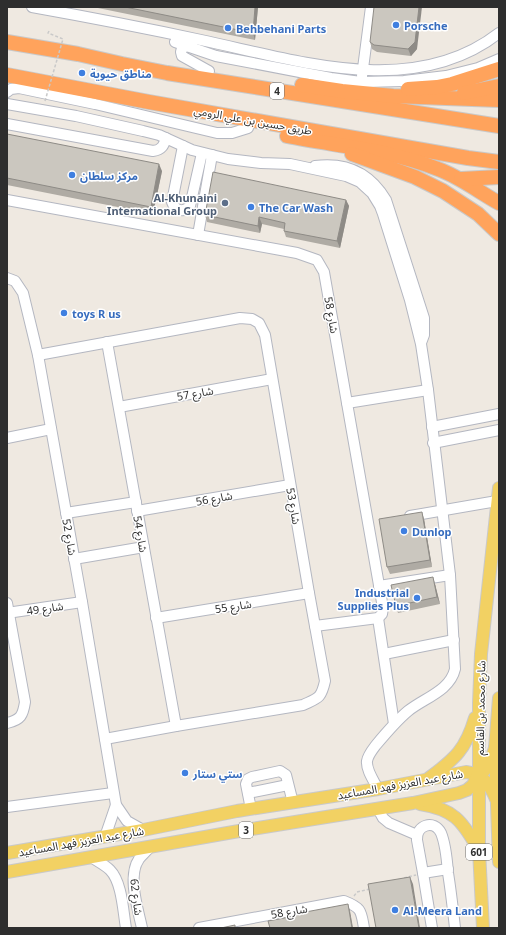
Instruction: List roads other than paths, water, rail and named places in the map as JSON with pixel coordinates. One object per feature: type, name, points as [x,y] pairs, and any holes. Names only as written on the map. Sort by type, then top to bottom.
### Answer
[{"type":"highway","name":"4","points":[[7,42],[78,54],[167,73],[499,126]]},
{"type":"highway","points":[[78,54],[126,58],[342,91],[414,97],[499,100]]},
{"type":"highway","points":[[342,91],[436,87],[452,84],[499,69]]},
{"type":"highway","name":"طريق حسين بن علي الرومي","points":[[7,75],[149,102],[468,158],[499,162]]},
{"type":"highway","points":[[414,97],[461,93],[499,86]]},
{"type":"highway","points":[[149,102],[195,118],[328,144],[385,153],[413,160],[439,169],[461,179],[499,203]]},
{"type":"highway","points":[[328,144],[356,156],[415,177],[434,186],[471,208],[485,219],[499,234]]},
{"type":"highway","points":[[461,179],[499,177]]},
{"type":"main road","name":"شارع محمد بن القاسم","points":[[482,926],[479,850],[479,703],[481,654],[499,488]]},
{"type":"main road","name":"شارع محمد بن القاسم","points":[[499,698],[495,748],[499,862]]},
{"type":"main road","points":[[426,780],[446,766],[464,745],[470,732],[479,703]]},
{"type":"main road","points":[[495,748],[489,764],[485,770],[478,775],[490,786],[496,799]]},
{"type":"main road","name":"شارع عبد العزيز فهد المساعيد","points":[[7,853],[105,837],[237,811],[378,789],[466,772],[478,775],[473,785],[467,790],[413,803],[239,831],[7,872]]},
{"type":"main road","points":[[413,803],[442,809],[454,816],[466,827],[479,850]]},
{"type":"main road","points":[[237,811],[244,818],[243,828],[239,831]]},
{"type":"main road","points":[[20,851],[14,860],[16,867],[20,870]]},
{"type":"street","points":[[32,7],[202,40],[302,62],[362,71],[412,68],[439,63],[481,46],[499,33]]},
{"type":"street","points":[[361,82],[370,7]]},
{"type":"street","points":[[202,40],[186,46],[181,50],[182,56],[209,71]]},
{"type":"street","points":[[175,42],[216,56],[330,78],[361,82],[404,81],[446,76],[478,68],[499,59]]},
{"type":"street","points":[[7,92],[14,88],[19,88],[95,104],[217,133],[232,132],[248,128]]},
{"type":"street","points":[[7,104],[128,127],[166,138],[183,146],[207,154],[245,161],[310,167],[353,178],[366,187],[376,199],[383,214],[408,293],[420,344],[428,390],[441,511],[450,575],[455,669],[450,682],[446,687],[423,700],[394,724],[370,753],[367,760],[368,766],[378,789]]},
{"type":"street","points":[[7,124],[153,150],[163,147],[166,138]]},
{"type":"street","points":[[183,146],[172,202],[176,209],[187,209],[190,206],[207,154]]},
{"type":"street","points":[[198,235],[207,154]]},
{"type":"street","name":"شارع 58","points":[[7,200],[297,253],[317,260],[324,272],[347,403],[371,522],[383,608],[382,614],[378,618]]},
{"type":"street","name":"شارع 52","points":[[7,278],[15,281],[23,293],[38,355],[82,602],[113,793],[116,805],[127,821],[143,830]]},
{"type":"street","name":"شارع 53","points":[[38,355],[240,318],[252,319],[259,323],[265,335],[325,682],[319,698],[303,705],[105,739]]},
{"type":"street","name":"شارع 54","points":[[107,342],[176,726]]},
{"type":"street","name":"شارع 57","points":[[119,407],[272,380]]},
{"type":"street","points":[[347,403],[428,390]]},
{"type":"street","points":[[432,426],[499,414]]},
{"type":"street","points":[[7,438],[51,429]]},
{"type":"street","points":[[434,442],[499,430]]},
{"type":"street","name":"شارع 56","points":[[66,513],[107,505],[136,507],[290,485]]},
{"type":"street","points":[[397,518],[497,501]]},
{"type":"street","points":[[74,559],[144,547]]},
{"type":"street","points":[[379,586],[450,575]]},
{"type":"street","name":"شارع 55","points":[[156,618],[309,593]]},
{"type":"street","name":"شارع 49","points":[[8,610],[82,602]]},
{"type":"street","points":[[7,722],[14,721],[23,714],[25,702],[8,610]]},
{"type":"street","points":[[315,626],[378,618],[394,724]]},
{"type":"street","points":[[384,654],[454,640]]},
{"type":"street","points":[[251,809],[247,781],[252,777],[282,772],[286,775],[292,803]]},
{"type":"street","points":[[248,793],[288,785]]},
{"type":"street","points":[[7,807],[113,793]]},
{"type":"street","points":[[105,837],[116,805]]},
{"type":"street","points":[[378,809],[383,818],[389,823],[417,835]]},
{"type":"street","points":[[432,928],[417,846],[417,835],[425,826],[432,825],[438,829],[444,843],[455,928]]},
{"type":"street","name":"شارع 62","points":[[142,928],[135,894],[134,875],[139,859],[150,847]]},
{"type":"street","name":"شارع 62","points":[[91,857],[110,870],[115,878],[121,897],[126,928]]},
{"type":"street","points":[[423,873],[448,869]]},
{"type":"street","points":[[121,897],[127,892],[135,894]]},
{"type":"street","name":"شارع 58","points":[[198,928],[344,901],[361,911],[364,928]]},
{"type":"place","name":"Porsche","points":[[396,25]]},
{"type":"place","name":"Behbehani Parts","points":[[228,28]]},
{"type":"place","name":"مناطق حيوية","points":[[82,73]]},
{"type":"place","name":"مركز سلطان","points":[[72,175]]},
{"type":"place","name":"Al-Khunaini International Group","points":[[225,203]]},
{"type":"place","name":"The Car Wash","points":[[251,207]]},
{"type":"place","name":"toys R us","points":[[64,313]]},
{"type":"place","name":"Dunlop","points":[[404,531]]},
{"type":"place","name":"Industrial Supplies Plus","points":[[417,598]]},
{"type":"place","name":"ستي ستار","points":[[185,773]]},
{"type":"place","name":"Al-Meera Land","points":[[395,910]]}]
